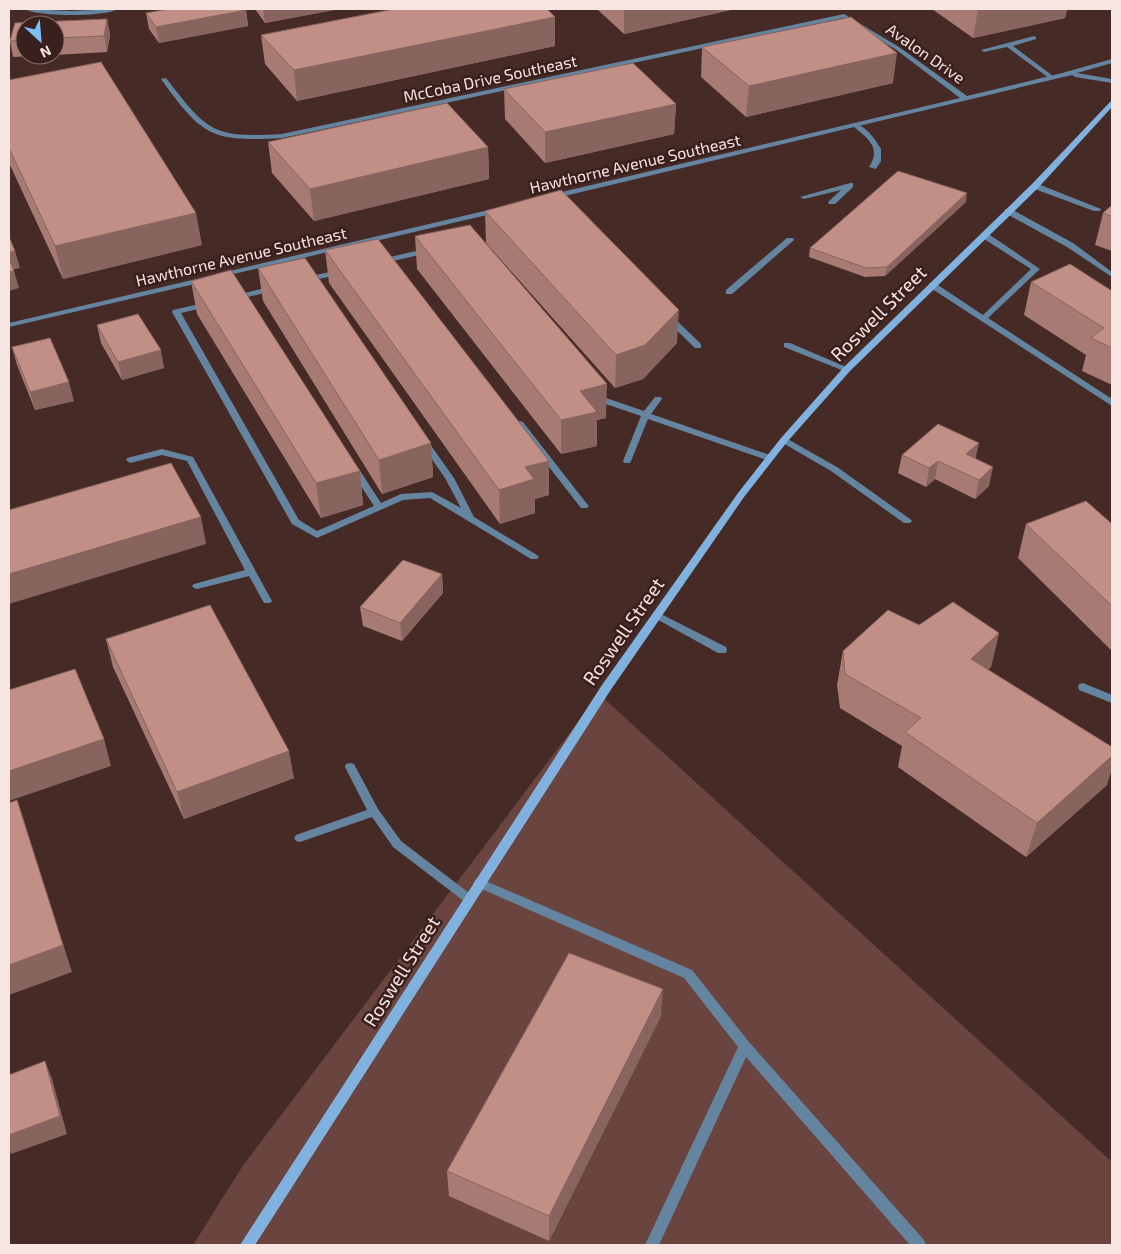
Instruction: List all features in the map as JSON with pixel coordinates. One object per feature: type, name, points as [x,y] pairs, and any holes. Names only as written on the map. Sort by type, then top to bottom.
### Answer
[{"type":"street","points":[[28,9],[57,13],[84,13],[115,9]]},
{"type":"street","name":"McCoba Drive Southeast","points":[[164,79],[195,120],[212,133],[248,139],[282,136],[844,16]]},
{"type":"street","name":"Avalon Drive","points":[[844,16],[897,48],[966,98]]},
{"type":"street","points":[[984,50],[1034,38]]},
{"type":"street","points":[[1008,45],[1051,78]]},
{"type":"street","name":"Hawthorne Avenue Southeast","points":[[545,198],[1064,75],[1112,61]]},
{"type":"street","name":"Hawthorne Avenue Southeast","points":[[1064,75],[1089,76],[1112,80]]},
{"type":"street","name":"Roswell Street","points":[[247,1245],[606,688],[741,495],[784,440],[847,369],[1109,112],[1112,103]]},
{"type":"street","points":[[856,125],[877,146],[880,153],[878,161],[873,167]]},
{"type":"street","points":[[804,197],[850,185],[832,202]]},
{"type":"street","points":[[1035,186],[1097,209]]},
{"type":"street","name":"Hawthorne Avenue Southeast","points":[[9,325],[506,208]]},
{"type":"street","points":[[1008,211],[1070,245],[1112,275]]},
{"type":"street","points":[[984,235],[1044,274]]},
{"type":"street","points":[[729,292],[790,240]]},
{"type":"street","points":[[373,264],[435,248]]},
{"type":"street","points":[[391,259],[397,267]]},
{"type":"street","points":[[983,319],[1036,269]]},
{"type":"street","points":[[293,283],[347,270]]},
{"type":"street","points":[[312,279],[317,287]]},
{"type":"street","points":[[932,285],[1112,403]]},
{"type":"street","points":[[283,286],[176,312],[294,522],[317,535],[401,497],[432,496],[534,557]]},
{"type":"street","points":[[245,295],[250,303]]},
{"type":"street","points":[[663,312],[698,346]]},
{"type":"street","points":[[787,345],[847,369]]},
{"type":"street","points":[[590,385],[603,400],[770,458]]},
{"type":"street","points":[[628,460],[645,416],[658,399]]},
{"type":"street","points":[[512,413],[584,506]]},
{"type":"street","points":[[416,430],[449,478],[471,520]]},
{"type":"street","points":[[784,440],[834,469],[907,521]]},
{"type":"street","points":[[130,460],[162,452],[190,459],[267,602]]},
{"type":"street","points":[[348,458],[379,507]]},
{"type":"street","points":[[197,586],[251,572]]},
{"type":"street","points":[[657,615],[722,650]]},
{"type":"street","points":[[1083,687],[1112,699]]},
{"type":"street","points":[[350,767],[374,812],[397,844],[469,899]]},
{"type":"street","points":[[300,838],[374,812]]},
{"type":"street","points":[[479,883],[688,974],[745,1046],[919,1245]]},
{"type":"street","points":[[652,1245],[745,1046]]},
{"type":"shaded area","points":[[599,694],[1112,1162],[1112,1245],[193,1245],[242,1167]]},
{"type":"building","points":[[169,9],[246,10],[156,27],[146,13]]},
{"type":"building","points":[[394,9],[547,9],[555,17],[294,70],[261,35]]},
{"type":"building","points":[[851,17],[897,53],[749,86],[702,47]]},
{"type":"building","points":[[107,19],[104,36],[65,38],[65,21]]},
{"type":"building","points":[[15,23],[15,41],[10,41]]},
{"type":"building","points":[[101,62],[196,213],[55,246],[9,148],[9,80]]},
{"type":"building","points":[[633,63],[676,104],[545,132],[504,89]]},
{"type":"building","points":[[447,103],[488,147],[310,189],[268,142]]},
{"type":"building","points":[[898,171],[967,193],[887,267],[866,268],[810,248]]},
{"type":"building","points":[[561,190],[679,310],[645,345],[616,355],[485,211]]},
{"type":"building","points":[[1112,205],[1112,216],[1103,213]]},
{"type":"building","points":[[470,225],[607,384],[580,391],[597,412],[561,420],[415,236]]},
{"type":"building","points":[[10,239],[15,251],[9,252]]},
{"type":"building","points":[[378,239],[549,461],[525,467],[534,479],[499,490],[325,250]]},
{"type":"building","points":[[9,258],[14,271],[9,272]]},
{"type":"building","points":[[305,258],[431,443],[379,460],[258,268]]},
{"type":"building","points":[[1070,264],[1112,291],[1112,348],[1091,338],[1104,328],[1031,282]]},
{"type":"building","points":[[231,270],[360,471],[316,483],[191,281]]},
{"type":"building","points":[[138,314],[161,350],[118,362],[97,325]]},
{"type":"building","points":[[50,338],[69,382],[30,392],[12,347]]},
{"type":"building","points":[[938,424],[979,443],[966,454],[993,467],[979,480],[938,461],[929,468],[902,455]]},
{"type":"building","points":[[171,463],[201,517],[9,574],[9,510]]},
{"type":"building","points":[[1086,501],[1112,524],[1112,606],[1026,524]]},
{"type":"building","points":[[403,560],[442,574],[400,623],[360,607]]},
{"type":"building","points":[[953,602],[999,633],[971,659],[1112,747],[1112,756],[1037,823],[905,732],[921,718],[845,674],[843,651],[888,610],[919,625]]},
{"type":"building","points":[[210,605],[289,751],[177,792],[106,639]]},
{"type":"building","points":[[75,669],[104,739],[9,771],[9,690]]},
{"type":"building","points":[[17,800],[63,945],[9,965],[9,803]]},
{"type":"building","points":[[569,953],[663,989],[549,1216],[447,1171]]},
{"type":"building","points":[[45,1061],[60,1116],[9,1135],[9,1075]]}]
